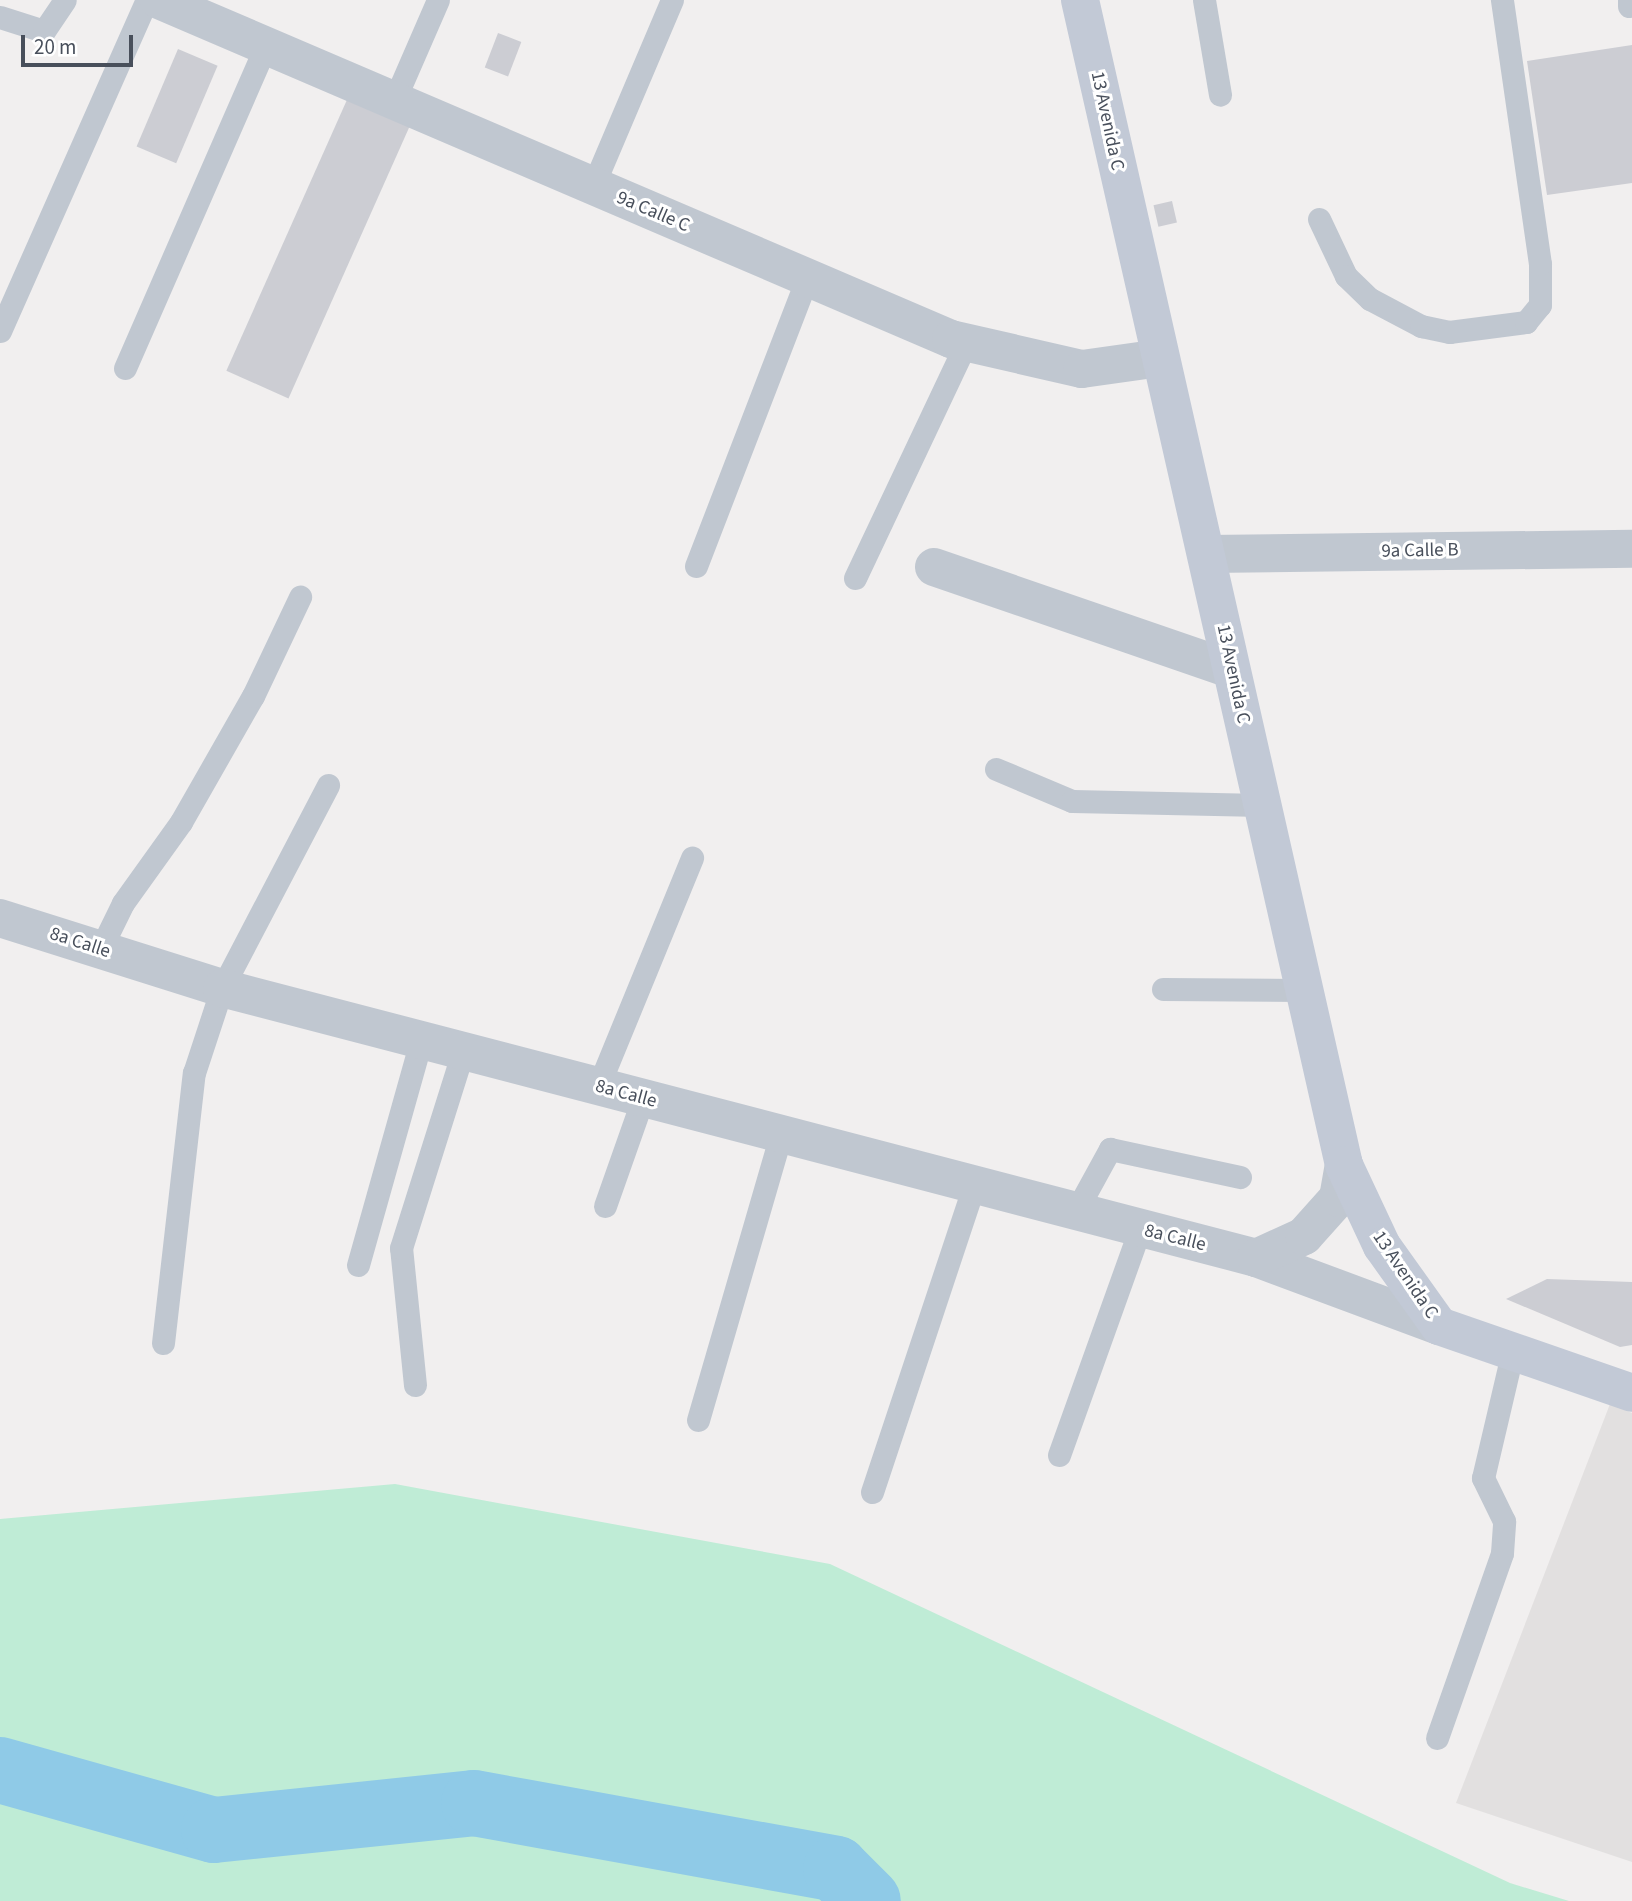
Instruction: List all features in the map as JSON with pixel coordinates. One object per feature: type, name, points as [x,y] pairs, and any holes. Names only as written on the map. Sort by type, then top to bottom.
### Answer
[{"type":"street","name":"13 Avenida C","points":[[1080,0],[1160,358],[1208,554],[1231,669],[1344,1165],[1382,1246],[1439,1326]]},
{"type":"street","name":"9a Calle C","points":[[161,1],[807,278],[967,343],[1082,369],[1160,358]]},
{"type":"street","name":"9a Calle B","points":[[1208,554],[1632,549]]},
{"type":"street","points":[[934,567],[1231,669]]},
{"type":"street","name":"8a Calle","points":[[0,918],[222,988],[1256,1258],[1511,1354],[1632,1393]]},
{"type":"street","points":[[1256,1258],[1304,1236],[1338,1198],[1344,1165]]},
{"type":"lane","points":[[0,17],[44,31],[65,0]]},
{"type":"lane","points":[[394,100],[438,0]]},
{"type":"lane","points":[[593,186],[672,0]]},
{"type":"lane","points":[[1204,0],[1220,95]]},
{"type":"lane","points":[[1319,219],[1346,276],[1370,299],[1421,326],[1449,332],[1526,323],[1540,305],[1540,264],[1502,0]]},
{"type":"lane","points":[[0,331],[161,1]]},
{"type":"lane","points":[[125,368],[266,46]]},
{"type":"lane","points":[[696,566],[807,278]]},
{"type":"lane","points":[[855,578],[967,343]]},
{"type":"lane","points":[[100,950],[122,903],[181,822],[253,696],[300,597]]},
{"type":"lane","points":[[996,769],[1072,801],[1262,805]]},
{"type":"lane","points":[[163,1343],[194,1073],[222,988],[328,785]]},
{"type":"lane","points":[[598,1087],[692,858]]},
{"type":"lane","points":[[1163,989],[1304,990]]},
{"type":"lane","points":[[358,1265],[421,1041]]},
{"type":"lane","points":[[415,1385],[401,1248],[463,1051]]},
{"type":"lane","points":[[606,1206],[643,1098]]},
{"type":"lane","points":[[698,1420],[781,1135]]},
{"type":"lane","points":[[1076,1211],[1110,1149],[1240,1177]]},
{"type":"lane","points":[[872,1492],[974,1185]]},
{"type":"lane","points":[[1059,1455],[1140,1229]]},
{"type":"lane","points":[[1437,1738],[1502,1553],[1504,1521],[1483,1478],[1511,1354]]},
{"type":"shaded area","points":[[1610,1404],[1632,1413],[1632,1862],[1456,1803]]},
{"type":"green space","points":[[395,1484],[830,1564],[1510,1883],[1569,1901],[0,1901],[0,1519]]},
{"type":"building","points":[[498,33],[521,42],[508,77],[485,68]]},
{"type":"building","points":[[1632,45],[1632,183],[1547,195],[1527,61]]},
{"type":"building","points":[[178,49],[218,66],[176,163],[137,147]]},
{"type":"building","points":[[350,93],[412,121],[288,398],[226,371]]},
{"type":"building","points":[[1172,201],[1177,222],[1158,227],[1153,205]]},
{"type":"building","points":[[1547,1279],[1632,1282],[1632,1345],[1620,1347],[1506,1299]]},
{"type":"waterway","points":[[0,1770],[214,1830],[474,1803],[836,1869],[868,1901]]}]
